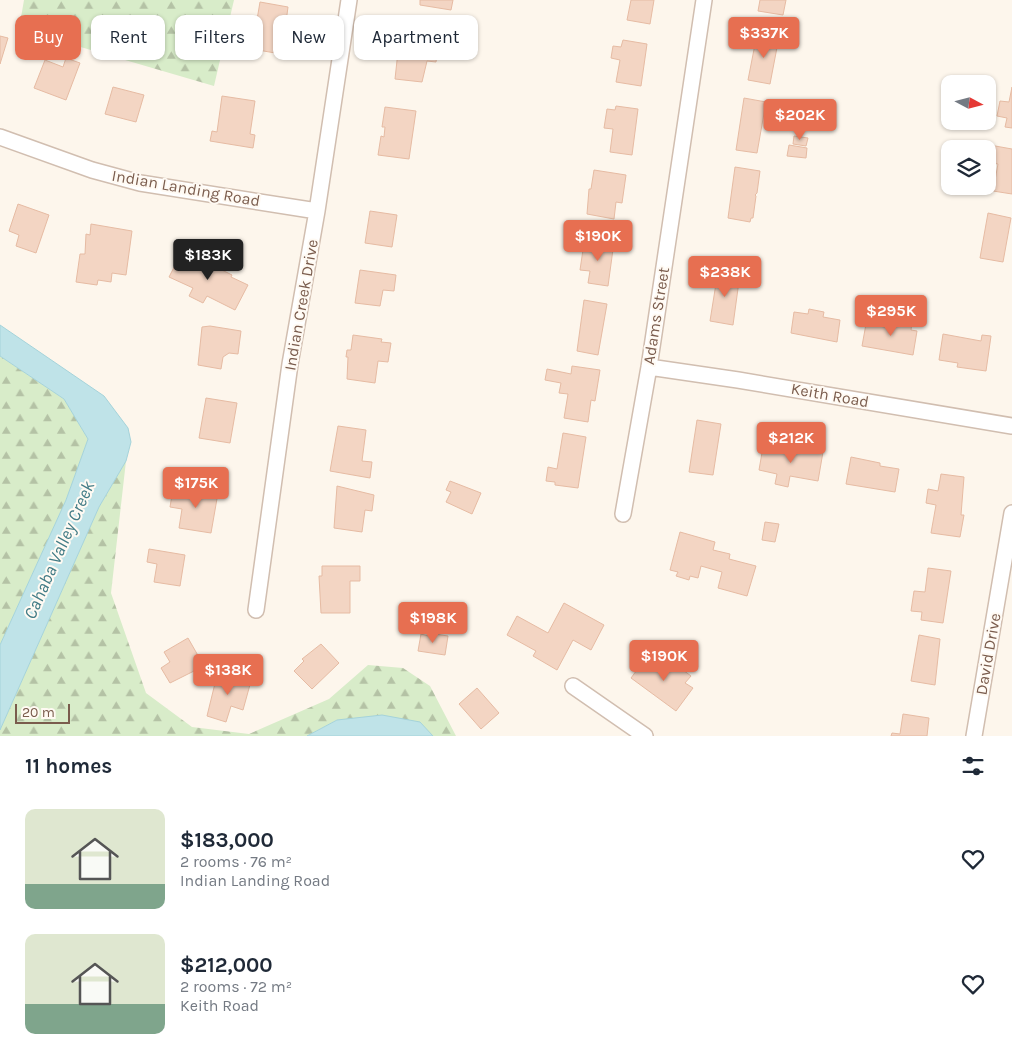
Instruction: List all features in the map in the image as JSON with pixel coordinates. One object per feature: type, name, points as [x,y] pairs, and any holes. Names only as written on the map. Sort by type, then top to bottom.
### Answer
[{"type":"street","name":"Indian Creek Drive","points":[[256,610],[290,364],[317,210],[349,0]]},
{"type":"street","name":"Adams Street","points":[[623,514],[649,368],[704,0]]},
{"type":"street","name":"Indian Landing Road","points":[[0,137],[92,170],[140,183],[317,210]]},
{"type":"street","name":"Keith Road","points":[[649,368],[738,380],[1012,426]]},
{"type":"street","name":"David Drive","points":[[974,736],[1012,513]]},
{"type":"street","points":[[572,686],[645,736]]},
{"type":"green space","points":[[24,0],[234,0],[231,15],[175,15],[175,60],[220,60],[214,86],[125,60],[165,60],[165,15],[91,15],[91,50],[81,47],[81,15],[21,15]]},
{"type":"green space","points":[[0,356],[64,399],[88,439],[66,500],[0,645]]},
{"type":"green space","points":[[126,461],[111,593],[146,693],[192,727],[249,734],[329,699],[368,665],[403,668],[430,686],[456,736],[433,736],[419,722],[337,720],[307,736],[0,736],[0,730],[99,507]]},
{"type":"water","name":"Cahaba Valley Creek","points":[[0,325],[104,396],[128,428],[131,442],[126,461],[99,507],[0,730],[0,645],[66,500],[88,439],[64,399],[0,356]]},
{"type":"water","points":[[382,715],[420,722],[433,736],[307,736],[337,720]]},
{"type":"building","points":[[420,0],[453,0],[451,10],[420,5]]},
{"type":"building","points":[[631,0],[654,0],[650,24],[627,20]]},
{"type":"building","points":[[760,0],[786,0],[783,15],[758,11]]},
{"type":"building","points":[[260,2],[288,7],[287,15],[273,15],[273,53],[263,51],[263,15],[258,15]]},
{"type":"building","points":[[757,34],[779,37],[770,84],[748,80]]},
{"type":"building","points":[[0,36],[8,38],[0,64]]},
{"type":"building","points":[[623,40],[647,44],[641,86],[616,82],[620,60],[611,58],[613,46],[621,47]]},
{"type":"building","points":[[45,60],[63,67],[65,60],[80,63],[66,100],[34,88]]},
{"type":"building","points":[[397,60],[436,60],[436,62],[427,61],[422,82],[395,79]]},
{"type":"building","points":[[113,87],[144,95],[136,122],[105,114]]},
{"type":"building","points":[[1012,87],[1012,128],[1005,127],[1007,118],[997,116],[1000,101],[1009,102]]},
{"type":"building","points":[[222,96],[255,101],[250,134],[255,135],[253,148],[210,141],[212,131],[217,132]]},
{"type":"building","points":[[744,98],[766,102],[757,153],[736,150]]},
{"type":"building","points":[[616,106],[638,109],[632,155],[610,152],[613,129],[604,128],[607,109],[615,110]]},
{"type":"building","points":[[385,107],[416,111],[409,159],[378,155],[381,136],[384,137],[385,127],[382,127]]},
{"type":"building","points":[[794,136],[808,138],[806,146],[793,144]]},
{"type":"building","points":[[789,145],[807,148],[806,158],[787,156]]},
{"type":"building","points":[[996,146],[1012,149],[1012,194],[996,191],[998,164],[996,164]]},
{"type":"building","points":[[735,167],[760,171],[753,218],[751,218],[750,222],[728,218]]},
{"type":"building","points":[[594,170],[626,175],[622,203],[616,202],[614,219],[587,214],[589,189],[591,189]]},
{"type":"building","points":[[18,204],[49,215],[36,253],[16,246],[19,235],[9,231]]},
{"type":"building","points":[[370,211],[397,215],[392,247],[365,243]]},
{"type":"building","points":[[988,213],[1011,218],[1003,262],[980,258]]},
{"type":"building","points":[[91,224],[132,231],[126,275],[112,273],[111,282],[98,280],[97,285],[76,282],[80,254],[85,254],[86,234],[90,235]]},
{"type":"building","points":[[602,241],[614,242],[608,286],[588,283],[590,271],[580,270],[584,243],[602,245]]},
{"type":"building","points":[[182,252],[199,261],[201,259],[210,264],[211,261],[223,267],[222,270],[232,275],[231,277],[248,285],[235,310],[207,296],[203,303],[189,296],[193,288],[169,277]]},
{"type":"building","points":[[360,270],[396,275],[394,291],[383,290],[380,306],[355,303]]},
{"type":"building","points":[[718,271],[740,274],[733,325],[710,321]]},
{"type":"building","points":[[584,300],[607,304],[598,355],[577,351]]},
{"type":"building","points":[[809,309],[824,312],[823,317],[840,320],[837,342],[791,333],[794,312],[808,314]]},
{"type":"building","points":[[892,319],[912,322],[911,330],[917,331],[913,355],[862,346],[866,324],[891,328]]},
{"type":"building","points":[[210,326],[241,331],[238,354],[229,353],[223,357],[221,369],[198,365],[202,327]]},
{"type":"building","points":[[943,334],[981,341],[982,335],[991,336],[986,371],[957,367],[958,363],[939,360]]},
{"type":"building","points":[[353,335],[382,339],[381,342],[391,343],[388,362],[378,361],[375,383],[347,379],[348,357],[346,357],[347,350],[351,350]]},
{"type":"building","points":[[572,366],[600,370],[595,401],[591,400],[588,422],[564,418],[568,394],[559,393],[561,383],[545,380],[547,369],[571,374]]},
{"type":"building","points":[[206,398],[237,403],[230,443],[199,438]]},
{"type":"building","points":[[697,420],[721,424],[713,475],[689,472]]},
{"type":"building","points":[[338,426],[366,430],[362,461],[372,462],[370,478],[330,471]]},
{"type":"building","points":[[563,433],[586,437],[578,488],[555,485],[555,482],[546,481],[548,467],[557,469]]},
{"type":"building","points":[[763,447],[800,451],[801,448],[823,452],[818,481],[790,476],[788,487],[775,484],[777,474],[759,470]]},
{"type":"building","points":[[851,457],[880,463],[880,466],[899,469],[895,492],[846,484]]},
{"type":"building","points":[[941,474],[964,477],[961,515],[964,515],[960,537],[931,533],[936,505],[926,503],[928,489],[938,491]]},
{"type":"building","points":[[450,481],[481,493],[472,514],[446,502],[451,492],[446,490]]},
{"type":"building","points":[[337,486],[374,495],[372,511],[365,510],[362,532],[334,528]]},
{"type":"building","points":[[186,487],[218,493],[211,533],[179,528],[182,509],[170,507],[172,495],[185,497]]},
{"type":"building","points":[[765,522],[779,524],[775,542],[762,540]]},
{"type":"building","points":[[680,532],[715,542],[713,550],[730,554],[729,559],[756,566],[747,596],[718,588],[722,572],[701,566],[698,578],[690,576],[689,580],[676,576],[678,572],[670,570]]},
{"type":"building","points":[[149,549],[185,555],[180,586],[154,582],[157,564],[147,562]]},
{"type":"building","points":[[322,566],[360,566],[360,581],[350,581],[350,613],[321,613],[319,576],[322,576]]},
{"type":"building","points":[[928,568],[951,571],[943,623],[921,620],[922,612],[911,611],[914,591],[925,592]]},
{"type":"building","points":[[564,603],[604,625],[591,650],[573,640],[557,670],[533,656],[536,651],[507,635],[517,616],[548,633]]},
{"type":"building","points":[[428,633],[448,636],[445,655],[418,651],[421,634],[428,636]]},
{"type":"building","points":[[919,635],[940,639],[935,685],[911,681]]},
{"type":"building","points":[[188,638],[204,666],[170,683],[161,668],[170,662],[164,652]]},
{"type":"building","points":[[321,644],[339,663],[312,689],[294,671],[304,661],[302,659]]},
{"type":"building","points":[[648,655],[669,671],[675,664],[691,676],[685,683],[693,688],[676,711],[631,678]]},
{"type":"building","points":[[218,671],[251,681],[243,710],[231,706],[226,722],[207,716]]},
{"type":"building","points":[[477,688],[499,713],[481,729],[459,704]]},
{"type":"building","points":[[903,714],[929,718],[927,736],[891,736],[892,733],[900,734]]}]
